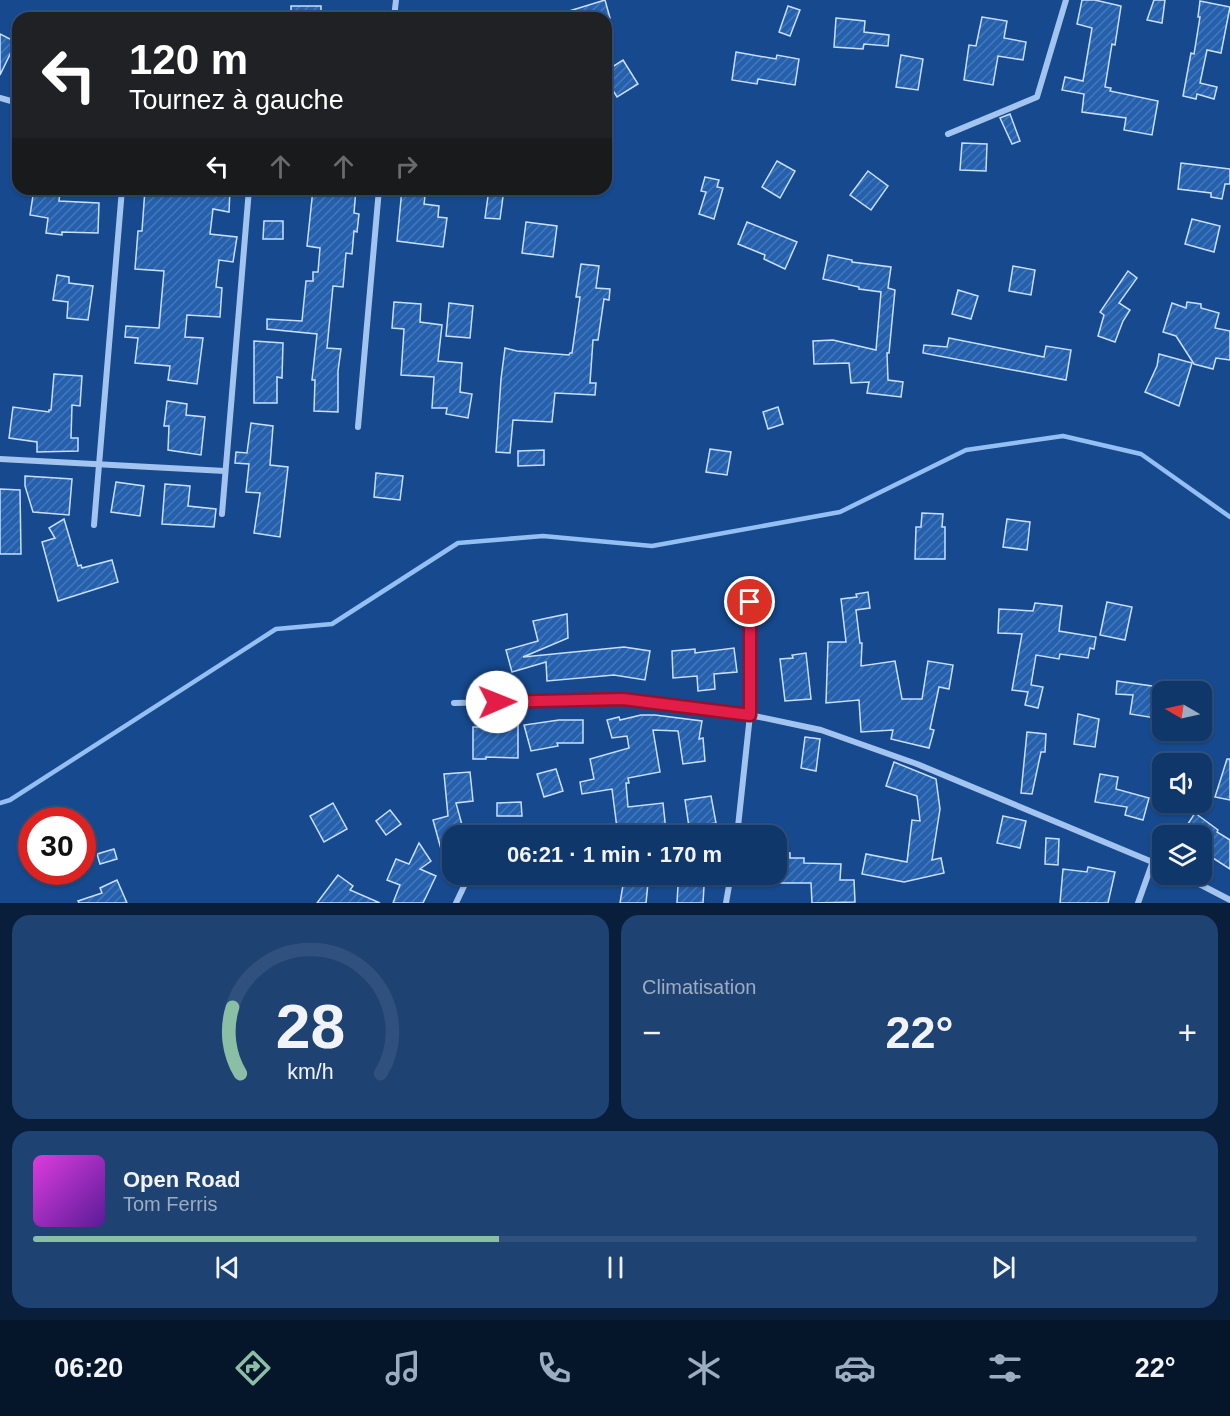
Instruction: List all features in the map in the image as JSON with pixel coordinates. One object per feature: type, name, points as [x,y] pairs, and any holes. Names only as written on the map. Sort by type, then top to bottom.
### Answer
[{"type":"street","points":[[948,134],[1036,97],[1066,0]]},
{"type":"street","points":[[94,525],[121,195]]},
{"type":"street","points":[[222,514],[248,195]]},
{"type":"street","points":[[358,427],[378,195]]},
{"type":"street","points":[[0,459],[225,471]]},
{"type":"street","points":[[738,825],[750,715],[750,602]]},
{"type":"street","points":[[454,703],[623,699],[750,715],[821,730],[906,760],[1152,861]]},
{"type":"street","points":[[1138,903],[1152,864]]},
{"type":"street","points":[[456,903],[465,885]]},
{"type":"street","points":[[726,903],[729,885]]},
{"type":"street","points":[[1201,885],[1230,900]]},
{"type":"building","points":[[605,0],[608,12],[566,12]]},
{"type":"building","points":[[1082,0],[1095,0],[1121,6],[1105,87],[1111,88],[1110,91],[1158,101],[1152,135],[1124,130],[1126,118],[1082,112],[1084,94],[1062,90],[1065,77],[1083,81],[1092,28],[1077,24]]},
{"type":"building","points":[[1154,0],[1165,0],[1162,23],[1147,20]]},
{"type":"building","points":[[1200,1],[1230,7],[1221,53],[1207,50],[1200,83],[1217,87],[1214,99],[1197,94],[1196,99],[1183,96],[1191,53],[1194,54]]},
{"type":"building","points":[[291,6],[321,6],[321,12],[291,12]]},
{"type":"building","points":[[788,6],[800,10],[790,36],[779,32]]},
{"type":"building","points":[[982,17],[1007,21],[1004,38],[1026,42],[1023,60],[998,56],[993,85],[964,80],[969,45],[976,46]]},
{"type":"building","points":[[836,18],[865,21],[864,32],[889,35],[888,46],[864,44],[863,49],[834,47]]},
{"type":"building","points":[[0,34],[12,40],[12,50],[0,75]]},
{"type":"building","points":[[736,52],[776,59],[777,55],[799,59],[795,85],[758,79],[757,84],[732,80]]},
{"type":"building","points":[[901,55],[923,59],[918,90],[896,87]]},
{"type":"building","points":[[623,60],[638,84],[617,97],[612,89],[612,67]]},
{"type":"building","points":[[1010,114],[1020,141],[1012,144],[1000,118]]},
{"type":"building","points":[[962,143],[987,144],[986,171],[960,170]]},
{"type":"building","points":[[777,161],[795,171],[780,198],[762,187]]},
{"type":"building","points":[[1181,163],[1230,169],[1230,184],[1225,184],[1222,199],[1211,197],[1211,193],[1178,189]]},
{"type":"building","points":[[868,171],[888,186],[871,210],[850,195]]},
{"type":"building","points":[[705,177],[719,180],[717,187],[723,188],[714,219],[699,214],[706,192],[701,191]]},
{"type":"building","points":[[33,195],[60,195],[59,201],[99,203],[98,233],[62,232],[62,235],[46,233],[48,218],[30,215]]},
{"type":"building","points":[[145,195],[230,195],[229,212],[213,209],[210,234],[237,237],[233,262],[219,260],[216,287],[222,288],[220,317],[187,315],[185,337],[203,338],[197,384],[168,380],[170,366],[135,363],[138,338],[125,337],[126,326],[159,328],[164,271],[135,269],[138,231],[142,231]]},
{"type":"building","points":[[312,195],[356,195],[354,213],[359,214],[357,232],[354,231],[352,254],[346,253],[343,287],[333,286],[327,348],[341,349],[338,371],[338,412],[314,411],[315,380],[312,380],[317,334],[267,329],[267,319],[302,321],[306,281],[313,281],[313,272],[318,272],[320,248],[307,246]]},
{"type":"building","points":[[401,195],[425,195],[424,204],[439,206],[438,217],[447,218],[443,247],[397,241]]},
{"type":"building","points":[[488,195],[503,195],[500,219],[485,218]]},
{"type":"building","points":[[1192,219],[1220,226],[1214,252],[1185,244]]},
{"type":"building","points":[[264,221],[283,221],[283,239],[263,239]]},
{"type":"building","points":[[526,222],[557,226],[553,257],[522,253]]},
{"type":"building","points":[[747,222],[797,242],[785,269],[764,259],[765,255],[738,244]]},
{"type":"building","points":[[828,255],[852,260],[852,262],[891,267],[888,288],[895,290],[889,353],[887,353],[888,380],[903,382],[901,397],[867,393],[869,382],[851,383],[849,363],[814,364],[813,341],[833,340],[876,350],[881,292],[859,289],[859,287],[823,279]]},
{"type":"building","points":[[581,264],[599,266],[596,288],[610,289],[609,300],[604,299],[598,340],[593,340],[590,383],[596,383],[595,395],[555,393],[552,422],[513,420],[510,453],[496,452],[505,348],[569,355],[572,353],[580,297],[576,297]]},
{"type":"building","points":[[1013,266],[1035,270],[1031,295],[1009,291]]},
{"type":"building","points":[[1128,271],[1137,278],[1119,303],[1130,310],[1115,342],[1098,336],[1104,315],[1100,312]]},
{"type":"building","points":[[57,275],[69,277],[69,283],[93,286],[88,320],[67,318],[68,302],[53,300]]},
{"type":"building","points":[[958,290],[978,296],[971,319],[952,314]]},
{"type":"building","points":[[394,302],[421,304],[420,322],[442,325],[438,361],[462,363],[460,392],[472,394],[468,418],[446,414],[447,408],[432,408],[434,377],[401,375],[404,329],[392,328]]},
{"type":"building","points":[[1187,302],[1201,304],[1201,308],[1219,313],[1215,328],[1230,331],[1230,360],[1216,358],[1213,369],[1194,364],[1176,336],[1163,332],[1172,303],[1186,308]]},
{"type":"building","points":[[449,303],[473,306],[470,338],[446,336]]},
{"type":"building","points":[[949,338],[1044,357],[1046,346],[1071,350],[1066,380],[923,353],[924,345],[947,347]]},
{"type":"building","points":[[254,341],[283,343],[282,378],[277,377],[277,403],[254,403]]},
{"type":"building","points":[[1159,354],[1192,363],[1179,406],[1145,392],[1157,366]]},
{"type":"building","points":[[54,374],[82,376],[80,406],[72,405],[71,438],[78,438],[78,451],[37,452],[37,442],[9,438],[13,407],[49,412],[51,410]]},
{"type":"building","points":[[167,401],[187,404],[186,415],[205,417],[201,455],[168,450],[169,426],[164,426]]},
{"type":"building","points":[[778,407],[783,424],[768,429],[763,412]]},
{"type":"building","points":[[251,423],[273,426],[270,465],[288,467],[280,537],[254,533],[260,493],[246,492],[249,464],[235,463],[236,452],[247,453]]},
{"type":"building","points":[[710,449],[731,452],[727,475],[706,472]]},
{"type":"building","points":[[544,450],[544,465],[518,466],[518,451]]},
{"type":"building","points":[[376,473],[403,476],[400,500],[374,497]]},
{"type":"building","points":[[25,476],[72,479],[69,515],[33,512],[25,486]]},
{"type":"building","points":[[116,482],[144,486],[140,516],[111,512]]},
{"type":"building","points":[[165,484],[190,486],[188,506],[216,509],[214,527],[162,524]]},
{"type":"building","points":[[0,489],[20,490],[21,554],[0,554]]},
{"type":"building","points":[[922,513],[943,514],[945,559],[915,559],[916,527],[921,527]]},
{"type":"building","points":[[64,519],[78,566],[81,565],[82,568],[112,560],[118,582],[58,601],[42,542],[55,538],[49,528]]},
{"type":"building","points":[[1007,519],[1030,522],[1027,550],[1003,547]]},
{"type":"building","points":[[868,592],[870,608],[856,610],[860,643],[862,643],[861,666],[895,661],[902,699],[922,699],[928,661],[953,665],[949,689],[939,687],[930,729],[934,730],[929,748],[891,739],[893,730],[861,732],[859,700],[826,703],[828,642],[846,642],[841,599],[857,597],[856,594]]},
{"type":"building","points":[[1107,602],[1132,607],[1125,640],[1100,635]]},
{"type":"building","points":[[1035,603],[1062,606],[1059,631],[1096,637],[1094,649],[1090,648],[1088,658],[1060,654],[1059,659],[1036,655],[1031,685],[1043,687],[1038,708],[1025,705],[1028,692],[1012,690],[1022,634],[998,633],[999,609],[1033,611]]},
{"type":"building","points":[[567,614],[568,638],[523,657],[624,647],[650,651],[645,680],[614,675],[547,681],[546,662],[512,672],[506,650],[538,641],[533,621]]},
{"type":"building","points":[[734,648],[737,672],[714,674],[715,689],[698,691],[697,676],[673,678],[672,651],[695,649],[695,653]]},
{"type":"building","points":[[806,653],[811,699],[785,701],[780,659],[793,658],[792,655]]},
{"type":"building","points":[[1117,681],[1152,686],[1152,718],[1130,714],[1133,695],[1116,694]]},
{"type":"building","points":[[503,712],[518,712],[518,758],[473,759],[473,727],[503,727]]},
{"type":"building","points":[[1078,714],[1099,719],[1095,747],[1074,744]]},
{"type":"building","points":[[641,715],[655,715],[702,721],[699,739],[703,738],[705,761],[683,764],[678,731],[653,730],[660,772],[628,778],[629,783],[626,783],[628,807],[663,803],[665,825],[617,825],[612,789],[582,794],[580,782],[594,779],[590,759],[629,748],[627,736],[612,738],[607,720],[619,717],[620,720]]},
{"type":"building","points":[[559,720],[583,720],[583,743],[557,743],[558,746],[531,751],[524,725]]},
{"type":"building","points":[[1027,732],[1046,734],[1045,752],[1041,752],[1032,794],[1021,793]]},
{"type":"building","points":[[805,737],[820,739],[816,771],[801,768]]},
{"type":"building","points":[[1227,759],[1230,759],[1230,800],[1215,797]]},
{"type":"building","points":[[894,762],[936,779],[940,809],[932,860],[941,858],[944,873],[904,882],[862,874],[866,854],[907,862],[912,820],[920,821],[917,796],[886,786]]},
{"type":"building","points":[[556,769],[563,791],[544,797],[537,774]]},
{"type":"building","points":[[470,772],[473,801],[456,803],[462,825],[442,825],[441,849],[433,820],[448,816],[444,774]]},
{"type":"building","points":[[1100,774],[1118,777],[1116,789],[1149,798],[1143,820],[1125,815],[1127,807],[1095,802]]},
{"type":"building","points":[[711,796],[716,823],[689,825],[685,800]]},
{"type":"building","points":[[521,802],[522,816],[497,816],[497,803]]},
{"type":"building","points":[[333,803],[347,829],[324,842],[310,816]]},
{"type":"building","points":[[390,810],[401,824],[386,835],[376,821]]},
{"type":"building","points":[[1195,813],[1211,825],[1187,825]]},
{"type":"building","points":[[1003,816],[1026,821],[1020,848],[997,843]]},
{"type":"building","points":[[1212,826],[1218,830],[1217,832],[1230,840],[1230,869],[1212,857]]},
{"type":"building","points":[[1046,838],[1059,839],[1058,865],[1045,864]]},
{"type":"building","points":[[419,843],[431,861],[420,869],[436,876],[423,903],[393,903],[400,885],[387,880],[396,859],[409,864]]},
{"type":"building","points":[[114,849],[117,859],[100,864],[97,854]]},
{"type":"building","points":[[787,853],[790,853],[790,858],[804,858],[804,863],[841,864],[840,880],[854,880],[855,902],[812,903],[811,883],[787,883]]},
{"type":"building","points":[[1088,867],[1115,872],[1108,903],[1060,903],[1063,869],[1087,872]]},
{"type":"building","points":[[338,875],[353,886],[350,890],[380,903],[317,903]]},
{"type":"building","points":[[117,880],[127,903],[79,903],[78,901],[102,893],[100,888]]},
{"type":"building","points":[[623,885],[648,885],[646,903],[620,903]]},
{"type":"building","points":[[678,885],[704,886],[703,903],[677,903]]},
{"type":"waterway","points":[[0,803],[10,800],[276,629],[332,624],[458,543],[543,536],[652,546],[840,512],[966,450],[1063,436],[1141,454],[1230,517]]},
{"type":"route","points":[[497,702],[623,699],[750,715],[750,602]]}]
